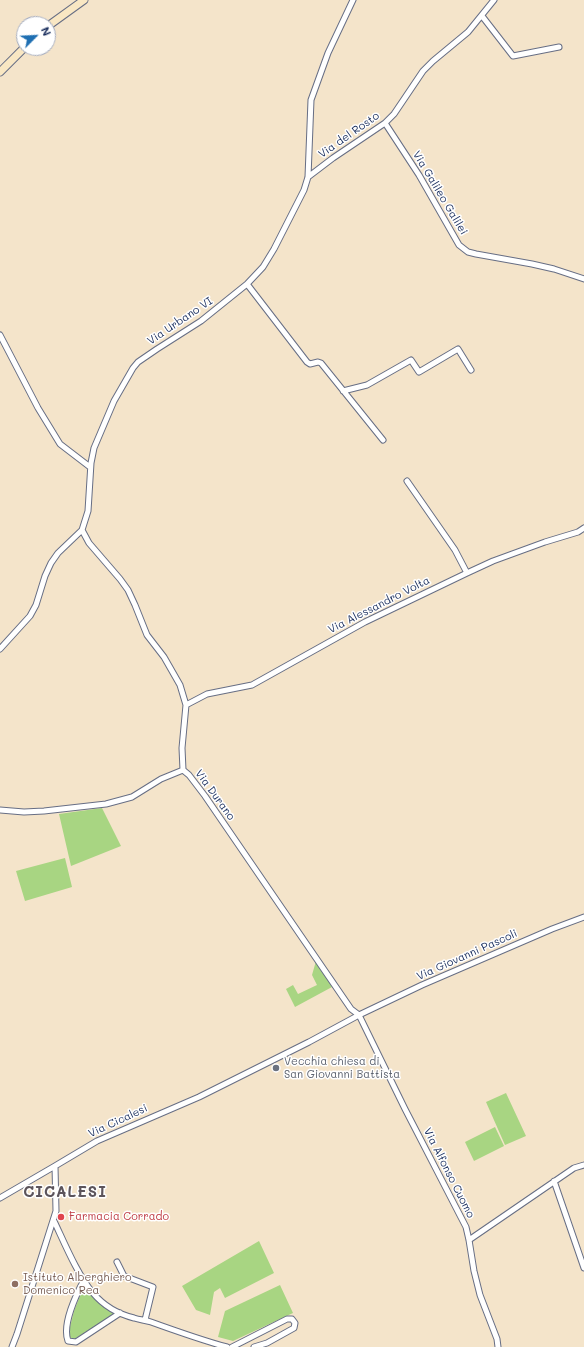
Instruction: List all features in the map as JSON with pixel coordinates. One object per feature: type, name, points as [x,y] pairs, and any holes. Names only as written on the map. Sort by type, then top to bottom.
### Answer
[{"type":"street","points":[[56,20],[84,0]]},
{"type":"street","name":"Via Urbano VI","points":[[0,649],[30,616],[36,605],[45,576],[58,553],[82,530],[88,511],[90,467],[94,448],[114,401],[133,368],[138,362],[201,321],[247,284],[263,267],[274,250],[304,190],[308,177],[311,100],[328,53],[353,0]]},
{"type":"street","name":"Via del Rosto","points":[[308,177],[332,158],[385,123],[394,114],[423,71],[433,60],[468,32],[494,0]]},
{"type":"street","points":[[482,16],[513,56],[559,47]]},
{"type":"street","points":[[0,72],[16,56]]},
{"type":"street","name":"Via Galileo Galilei","points":[[385,123],[419,175],[459,245],[468,252],[554,269],[584,280]]},
{"type":"street","points":[[247,284],[307,362],[310,364],[318,362],[321,363],[382,440]]},
{"type":"street","points":[[0,336],[38,408],[60,444],[90,467]]},
{"type":"street","points":[[342,391],[367,385],[411,360],[419,372],[458,349],[471,370]]},
{"type":"street","points":[[407,481],[455,550],[467,573]]},
{"type":"street","name":"Via Alessandro Volta","points":[[186,705],[207,694],[252,685],[365,622],[467,573],[493,561],[578,532],[584,528]]},
{"type":"street","name":"Via Durano","points":[[82,530],[89,543],[128,590],[147,635],[164,657],[180,685],[186,705],[182,748],[183,770],[189,775],[205,796],[351,1009],[359,1015]]},
{"type":"street","points":[[0,810],[24,812],[44,811],[106,804],[132,797],[161,779],[183,770]]},
{"type":"street","name":"Via Giovanni Pascoli","points":[[359,1015],[471,963],[584,917]]},
{"type":"street","name":"Via Cicalesi","points":[[0,1198],[97,1141],[199,1097],[313,1041],[359,1015]]},
{"type":"street","name":"Via Alfonso Cuomo","points":[[359,1015],[405,1109],[466,1227],[480,1295],[497,1339],[498,1347]]},
{"type":"street","points":[[469,1240],[554,1181],[574,1168],[584,1165]]},
{"type":"street","points":[[12,1347],[54,1221],[57,1202],[56,1166]]},
{"type":"street","points":[[554,1181],[584,1268]]},
{"type":"street","points":[[54,1221],[84,1280],[92,1293],[104,1304],[120,1313],[145,1320],[197,1339],[226,1347]]},
{"type":"street","points":[[117,1262],[124,1276],[153,1287],[145,1320]]},
{"type":"street","points":[[84,1280],[72,1307],[67,1325],[66,1336],[68,1341],[76,1342],[120,1313]]},
{"type":"street","points":[[232,1347],[287,1320],[292,1319],[295,1323],[294,1328],[281,1336],[254,1347]]},
{"type":"green space","points":[[102,808],[121,846],[71,866],[59,814]]},
{"type":"green space","points":[[65,858],[72,887],[25,901],[16,871]]},
{"type":"green space","points":[[316,961],[332,987],[295,1007],[286,989],[293,985],[298,994],[317,985],[312,975]]},
{"type":"green space","points":[[506,1093],[526,1136],[505,1145],[486,1102]]},
{"type":"green space","points":[[495,1127],[504,1146],[474,1161],[465,1142]]},
{"type":"green space","points":[[259,1241],[274,1273],[225,1298],[220,1288],[214,1292],[210,1315],[196,1310],[182,1286]]},
{"type":"green space","points":[[280,1285],[293,1313],[233,1341],[218,1337],[225,1311]]},
{"type":"green space","points":[[84,1286],[98,1302],[114,1314],[73,1340],[68,1335],[74,1311]]},
{"type":"place","name":"Vecchia chiesa di San Giovanni Battista","points":[[276,1068]]},
{"type":"place","name":"Farmacia Corrado","points":[[61,1217]]},
{"type":"place","name":"Istituto Alberghiero Domenico Rea","points":[[15,1284]]},
{"type":"district","name":"CICALESI","points":[[65,1192]]}]
